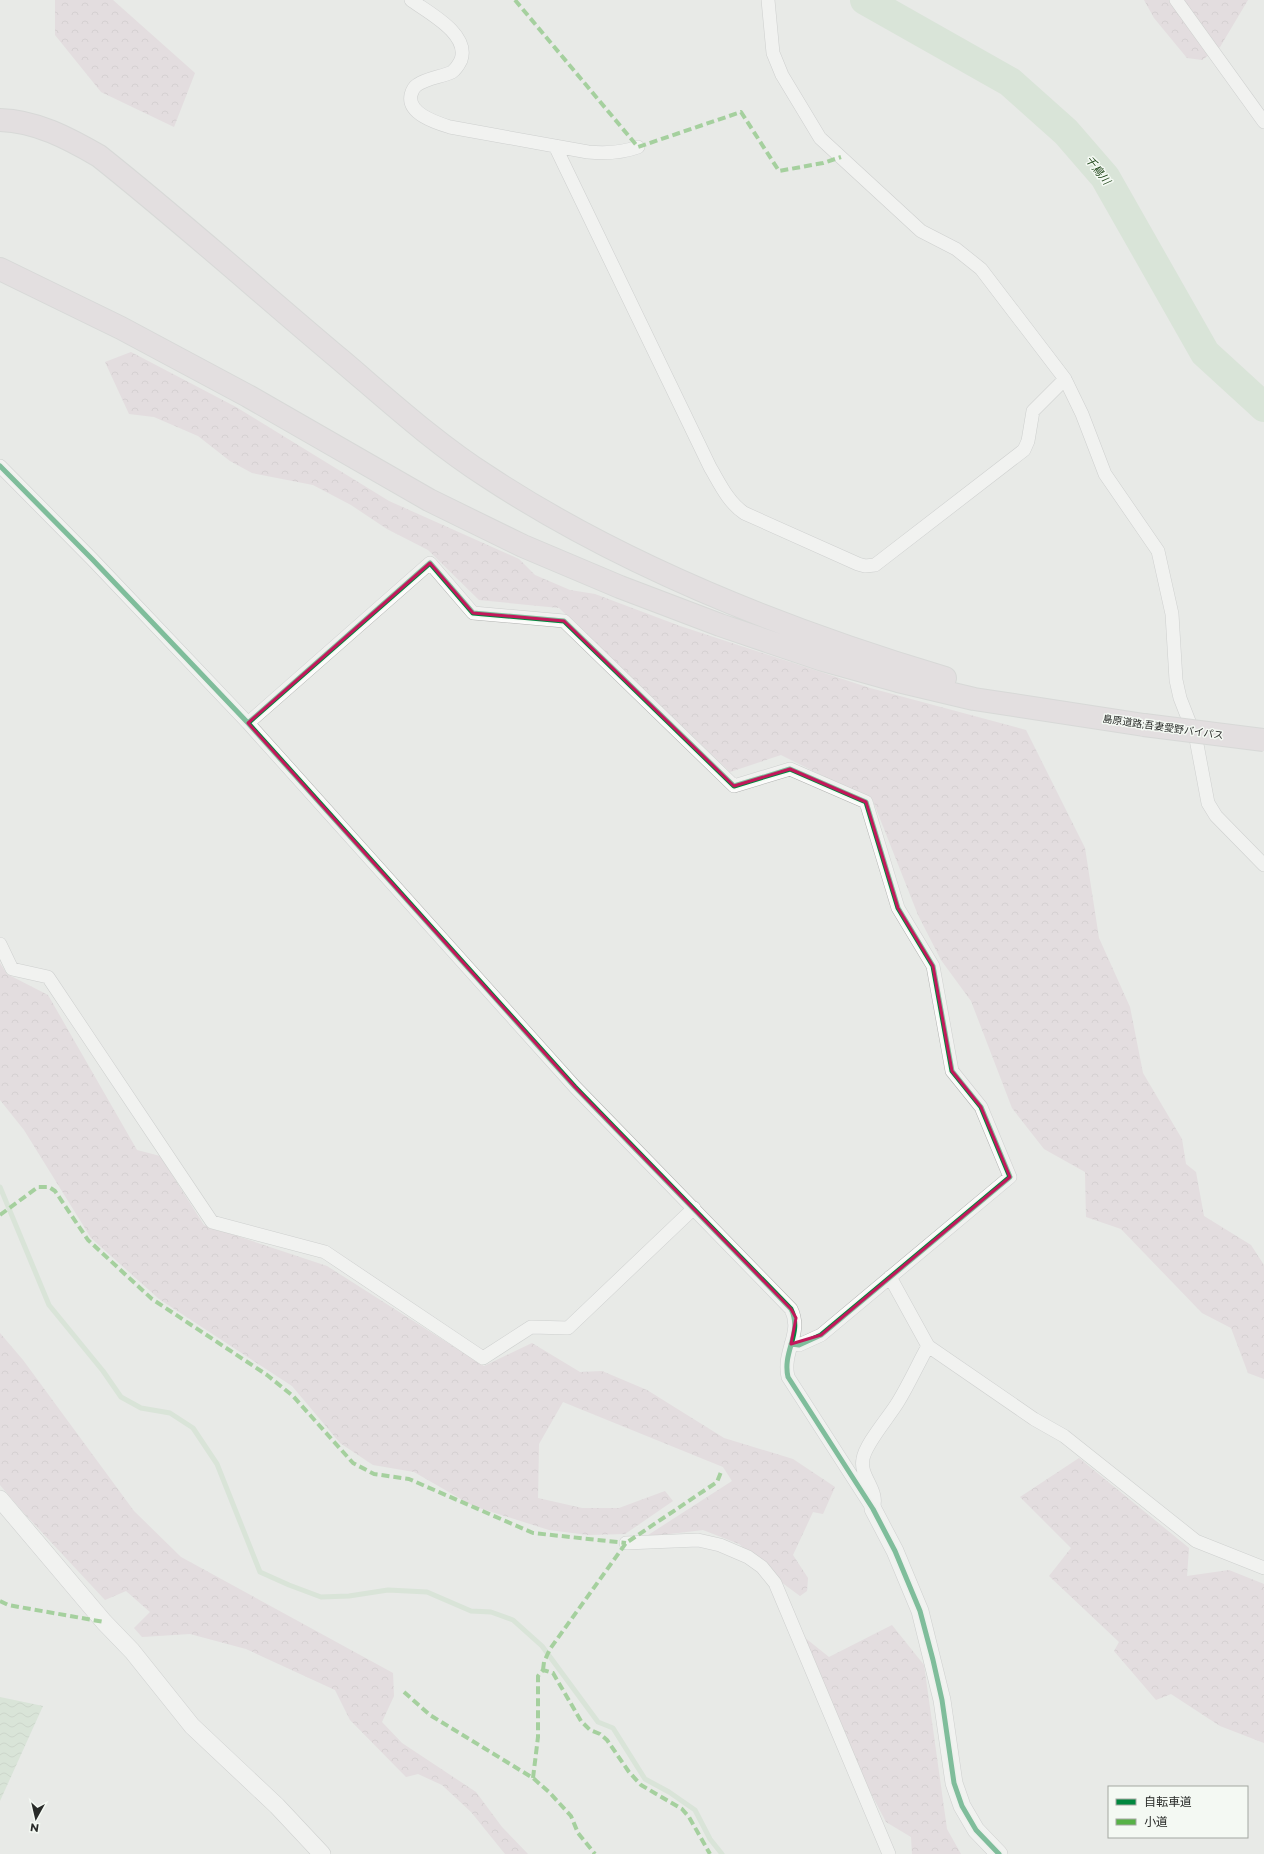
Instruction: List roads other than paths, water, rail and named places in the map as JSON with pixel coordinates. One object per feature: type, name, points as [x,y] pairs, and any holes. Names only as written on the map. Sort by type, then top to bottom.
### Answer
[{"type":"highway","points":[[0,120],[10,120],[41,127],[72,140],[99,156],[415,423],[487,476],[555,518],[627,556],[717,596],[801,630],[884,660],[1063,712]]},
{"type":"highway","points":[[0,269],[121,328],[248,396],[428,500],[523,546],[620,587],[735,630],[823,660],[890,679],[974,699],[1063,712]]},
{"type":"highway","name":"島原道路;吾妻愛野バイパス","points":[[1063,712],[1144,725],[1264,740]]},
{"type":"street","points":[[411,0],[454,32],[460,40],[463,50],[458,66],[452,71],[418,84],[413,89],[411,103],[418,112],[434,122],[450,127],[604,154],[620,153],[638,147]]},
{"type":"street","points":[[768,0],[773,54],[782,75],[820,138],[921,231],[956,250],[981,269],[1065,379],[1082,414],[1105,474],[1158,551],[1172,614],[1176,680],[1180,698],[1196,739],[1208,804],[1216,816],[1264,865]]},
{"type":"street","points":[[1176,0],[1264,122]]},
{"type":"street","points":[[555,146],[710,467],[729,500],[736,508],[744,513],[858,564],[865,566],[875,565],[1024,450],[1028,442],[1033,411],[1065,379]]},
{"type":"street","points":[[0,466],[92,559],[248,723],[575,1087],[791,1309],[796,1318],[796,1329],[787,1359],[786,1369],[788,1377],[873,1509],[895,1551],[920,1611],[942,1700],[953,1777],[962,1806],[976,1830],[999,1854]]},
{"type":"street","points":[[248,723],[430,563],[473,613],[564,621],[734,786],[790,769],[866,802],[898,908],[933,966],[952,1070],[982,1108],[1010,1177],[821,1335],[799,1345],[791,1344]]},
{"type":"street","points":[[0,944],[12,969],[48,977],[212,1222],[325,1252],[484,1358],[531,1327],[568,1328],[694,1208]]},
{"type":"street","points":[[890,1277],[928,1346],[1034,1419],[1064,1436],[1196,1541],[1264,1568]]},
{"type":"street","points":[[873,1509],[875,1495],[865,1473],[862,1461],[865,1451],[898,1403],[928,1346]]},
{"type":"street","points":[[0,1499],[104,1622],[132,1651],[192,1726],[277,1806],[322,1854]]},
{"type":"street","points":[[626,1543],[698,1540],[720,1545],[748,1556],[762,1567],[775,1583],[889,1854]]},
{"type":"water","points":[[0,1697],[43,1706],[0,1801]]},
{"type":"waterway","name":"千鳥川","points":[[865,0],[1010,82],[1066,132],[1105,177],[1205,353],[1264,407]]},
{"type":"waterway","points":[[0,1187],[49,1305],[103,1371],[121,1397],[141,1408],[170,1413],[193,1428],[217,1464],[260,1572],[321,1597],[349,1596],[388,1590],[427,1592],[471,1611],[491,1612],[513,1620],[542,1646],[598,1722],[613,1728],[645,1779],[669,1792],[695,1810],[710,1839],[722,1854]]}]
